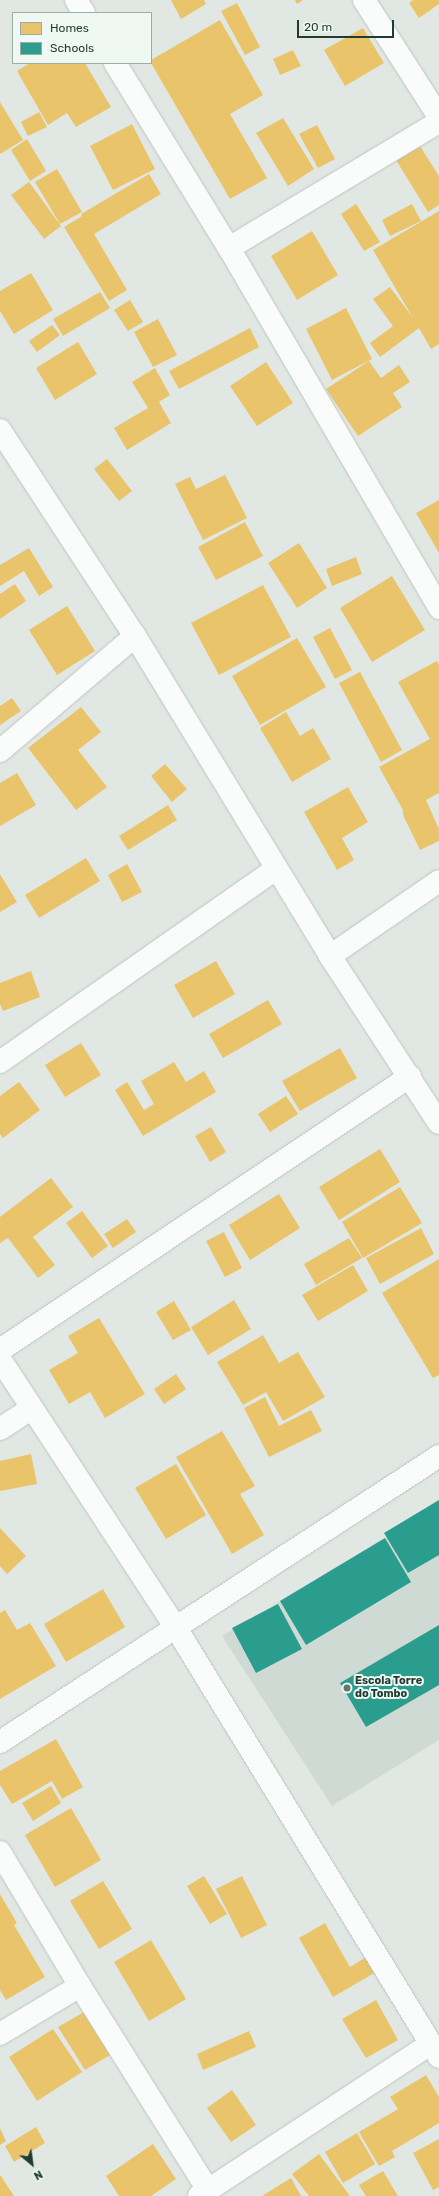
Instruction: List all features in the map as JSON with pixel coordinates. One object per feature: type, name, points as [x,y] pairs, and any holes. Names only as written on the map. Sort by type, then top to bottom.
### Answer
[{"type":"street","points":[[76,0],[83,12]]},
{"type":"street","points":[[364,0],[439,117]]},
{"type":"street","points":[[116,64],[229,248],[439,608]]},
{"type":"street","points":[[229,248],[439,122]]},
{"type":"street","points":[[0,430],[136,636],[330,956],[410,1077],[439,1124]]},
{"type":"street","points":[[0,751],[136,636]]},
{"type":"street","points":[[0,1062],[276,869]]},
{"type":"street","points":[[330,956],[439,881]]},
{"type":"street","points":[[0,1350],[410,1077]]},
{"type":"street","points":[[0,1359],[176,1628],[435,2050],[204,2193],[0,1852]]},
{"type":"street","points":[[0,1429],[32,1408]]},
{"type":"street","points":[[0,1742],[439,1456]]},
{"type":"street","points":[[0,2034],[80,1986]]},
{"type":"shaded area","name":"Escola Torre do Tombo","points":[[439,1506],[439,1740],[332,1806],[222,1636]]},
{"type":"building: Homes","points":[[171,0],[204,0],[206,4],[181,19]]},
{"type":"building: Homes","points":[[295,0],[303,0],[297,4]]},
{"type":"building: Homes","points":[[413,0],[439,0],[439,4],[419,18],[409,3]]},
{"type":"building: Homes","points":[[237,3],[260,47],[245,55],[221,11]]},
{"type":"building: Homes","points":[[220,20],[263,95],[230,114],[267,178],[230,199],[152,64],[152,59]]},
{"type":"building: Homes","points":[[363,28],[384,63],[345,86],[324,50]]},
{"type":"building: Homes","points":[[293,50],[301,66],[280,75],[273,59]]},
{"type":"building: Homes","points":[[28,64],[86,64],[111,107],[76,127],[67,113],[48,125],[17,71]]},
{"type":"building: Homes","points":[[0,102],[23,140],[0,154]]},
{"type":"building: Homes","points":[[39,112],[47,127],[28,136],[21,122]]},
{"type":"building: Homes","points":[[283,118],[314,169],[288,186],[256,133]]},
{"type":"building: Homes","points":[[132,124],[155,169],[113,190],[90,146]]},
{"type":"building: Homes","points":[[317,125],[335,159],[318,168],[299,134]]},
{"type":"building: Homes","points":[[27,139],[46,171],[30,181],[11,150]]},
{"type":"building: Homes","points":[[420,146],[439,176],[439,205],[428,212],[396,160]]},
{"type":"building: Homes","points":[[57,169],[82,212],[60,224],[35,182]]},
{"type":"building: Homes","points":[[149,174],[161,194],[94,234],[127,290],[109,301],[64,227],[82,216],[81,214]]},
{"type":"building: Homes","points":[[29,182],[61,226],[44,239],[11,195]]},
{"type":"building: Homes","points":[[356,204],[380,242],[364,251],[341,214]]},
{"type":"building: Homes","points":[[412,204],[421,221],[390,236],[382,220]]},
{"type":"building: Homes","points":[[439,211],[439,344],[431,349],[419,328],[380,357],[370,343],[393,326],[373,299],[390,287],[413,318],[373,250]]},
{"type":"building: Homes","points":[[312,231],[338,275],[297,300],[271,256]]},
{"type":"building: Homes","points":[[31,273],[53,310],[14,334],[0,311],[0,291]]},
{"type":"building: Homes","points":[[100,292],[110,308],[63,336],[53,319]]},
{"type":"building: Homes","points":[[130,300],[143,322],[128,331],[114,310]]},
{"type":"building: Homes","points":[[346,308],[372,359],[332,380],[306,329]]},
{"type":"building: Homes","points":[[158,319],[177,355],[153,367],[134,332]]},
{"type":"building: Homes","points":[[52,325],[60,335],[37,352],[29,341]]},
{"type":"building: Homes","points":[[250,328],[259,347],[179,389],[169,371]]},
{"type":"building: Homes","points":[[78,342],[97,374],[55,400],[36,368]]},
{"type":"building: Homes","points":[[369,361],[381,378],[399,365],[410,382],[393,393],[402,407],[358,436],[326,389]]},
{"type":"building: Homes","points":[[266,362],[293,403],[257,426],[230,386]]},
{"type":"building: Homes","points":[[155,368],[170,395],[159,402],[171,423],[127,450],[114,428],[148,408],[132,382]]},
{"type":"building: Homes","points":[[107,459],[132,491],[119,501],[94,469]]},
{"type":"building: Homes","points":[[225,475],[247,518],[203,540],[175,484],[190,477],[196,489]]},
{"type":"building: Homes","points":[[439,500],[439,553],[416,513]]},
{"type":"building: Homes","points":[[245,522],[263,556],[216,580],[198,547]]},
{"type":"building: Homes","points":[[299,543],[327,588],[297,608],[268,563]]},
{"type":"building: Homes","points":[[29,548],[53,587],[39,596],[24,571],[0,586],[0,565]]},
{"type":"building: Homes","points":[[356,557],[362,574],[332,586],[326,569]]},
{"type":"building: Homes","points":[[392,576],[425,630],[372,662],[340,608]]},
{"type":"building: Homes","points":[[15,584],[26,601],[0,619],[0,594]]},
{"type":"building: Homes","points":[[263,585],[291,637],[219,675],[191,623]]},
{"type":"building: Homes","points":[[67,606],[95,651],[57,675],[29,630]]},
{"type":"building: Homes","points":[[330,628],[352,670],[335,679],[313,637]]},
{"type":"building: Homes","points":[[297,638],[326,687],[260,725],[232,676]]},
{"type":"building: Homes","points":[[437,661],[439,665],[439,793],[426,800],[439,829],[439,841],[420,850],[403,815],[403,810],[379,767],[430,739],[398,682]]},
{"type":"building: Homes","points":[[360,672],[402,750],[381,762],[339,683]]},
{"type":"building: Homes","points":[[12,698],[21,711],[0,725],[0,706]]},
{"type":"building: Homes","points":[[81,707],[101,732],[78,750],[107,787],[76,810],[28,748]]},
{"type":"building: Homes","points":[[286,712],[300,736],[313,728],[331,759],[292,782],[260,728]]},
{"type":"building: Homes","points":[[165,764],[187,789],[172,802],[151,776]]},
{"type":"building: Homes","points":[[17,773],[36,805],[0,826],[0,783]]},
{"type":"building: Homes","points":[[348,787],[368,822],[342,838],[354,860],[337,870],[304,812]]},
{"type":"building: Homes","points":[[168,805],[177,820],[128,850],[119,836]]},
{"type":"building: Homes","points":[[86,858],[100,881],[39,918],[25,895]]},
{"type":"building: Homes","points":[[127,864],[142,892],[122,902],[108,875]]},
{"type":"building: Homes","points":[[0,874],[17,902],[0,912]]},
{"type":"building: Homes","points":[[216,961],[235,994],[193,1018],[174,985]]},
{"type":"building: Homes","points":[[31,971],[40,997],[3,1011],[0,1004],[0,983]]},
{"type":"building: Homes","points":[[268,1000],[282,1024],[223,1058],[209,1034]]},
{"type":"building: Homes","points":[[81,1043],[101,1075],[65,1097],[45,1065]]},
{"type":"building: Homes","points":[[340,1048],[357,1078],[300,1111],[282,1081]]},
{"type":"building: Homes","points":[[174,1062],[186,1082],[204,1071],[216,1092],[143,1136],[115,1090],[127,1082],[144,1110],[154,1104],[141,1081]]},
{"type":"building: Homes","points":[[19,1082],[40,1110],[3,1138],[0,1134],[0,1096]]},
{"type":"building: Homes","points":[[286,1096],[298,1114],[270,1132],[258,1114]]},
{"type":"building: Homes","points":[[211,1127],[226,1152],[210,1162],[195,1136]]},
{"type":"building: Homes","points":[[380,1149],[400,1182],[339,1220],[319,1187]]},
{"type":"building: Homes","points":[[51,1178],[73,1207],[33,1237],[55,1265],[38,1278],[8,1238],[0,1243],[0,1217]]},
{"type":"building: Homes","points":[[400,1187],[422,1223],[363,1258],[342,1222]]},
{"type":"building: Homes","points":[[279,1194],[300,1228],[250,1260],[229,1225]]},
{"type":"building: Homes","points":[[82,1211],[108,1246],[92,1258],[66,1223]]},
{"type":"building: Homes","points":[[127,1219],[136,1232],[113,1248],[104,1234]]},
{"type":"building: Homes","points":[[421,1228],[434,1254],[380,1284],[366,1258]]},
{"type":"building: Homes","points":[[224,1232],[242,1268],[225,1277],[206,1241]]},
{"type":"building: Homes","points":[[349,1238],[362,1258],[316,1285],[304,1264]]},
{"type":"building: Homes","points":[[439,1259],[439,1375],[433,1378],[382,1293]]},
{"type":"building: Homes","points":[[353,1265],[368,1291],[318,1321],[302,1295]]},
{"type":"building: Homes","points":[[234,1300],[251,1329],[208,1355],[191,1327]]},
{"type":"building: Homes","points":[[174,1301],[191,1330],[173,1340],[156,1312]]},
{"type":"building: Homes","points":[[99,1318],[145,1394],[105,1418],[90,1392],[69,1404],[49,1370],[78,1353],[68,1336]]},
{"type":"building: Homes","points":[[263,1335],[279,1363],[298,1352],[325,1397],[283,1421],[266,1392],[243,1405],[217,1362]]},
{"type":"building: Homes","points":[[176,1374],[186,1389],[164,1404],[154,1389]]},
{"type":"building: Homes","points":[[265,1397],[279,1426],[311,1410],[322,1431],[269,1457],[244,1408]]},
{"type":"building: Homes","points":[[222,1431],[255,1486],[240,1494],[264,1535],[232,1554],[176,1457]]},
{"type":"building: Homes","points":[[31,1454],[37,1484],[0,1491],[0,1461]]},
{"type":"building: Homes","points":[[176,1464],[206,1515],[166,1539],[135,1488]]},
{"type":"building: Homes","points":[[0,1528],[26,1556],[7,1574],[0,1566]]},
{"type":"building: Homes","points":[[103,1589],[125,1627],[66,1662],[44,1624]]},
{"type":"building: Homes","points":[[5,1610],[17,1630],[30,1623],[56,1666],[0,1699],[0,1613]]},
{"type":"building: Homes","points":[[56,1739],[83,1787],[62,1799],[52,1781],[12,1804],[0,1785],[0,1771]]},
{"type":"building: Homes","points":[[51,1786],[61,1803],[33,1821],[22,1803]]},
{"type":"building: Homes","points":[[71,1808],[101,1860],[55,1887],[25,1835]]},
{"type":"building: Homes","points":[[204,1876],[227,1914],[210,1924],[187,1886]]},
{"type":"building: Homes","points":[[242,1876],[267,1925],[241,1938],[216,1889]]},
{"type":"building: Homes","points":[[103,1881],[132,1929],[99,1949],[70,1901]]},
{"type":"building: Homes","points":[[0,1894],[17,1923],[14,1925],[45,1977],[6,2000],[0,1990]]},
{"type":"building: Homes","points":[[325,1923],[350,1967],[368,1956],[376,1972],[333,1997],[299,1938]]},
{"type":"building: Homes","points":[[151,1940],[186,1999],[149,2021],[114,1962]]},
{"type":"building: Homes","points":[[376,2000],[398,2040],[366,2058],[342,2019]]},
{"type":"building: Homes","points":[[84,2012],[110,2055],[85,2070],[58,2027]]},
{"type":"building: Homes","points":[[53,2029],[82,2072],[37,2101],[9,2057]]},
{"type":"building: Homes","points":[[249,2031],[256,2047],[203,2070],[197,2054]]},
{"type":"building: Homes","points":[[426,2075],[439,2097],[439,2123],[392,2151],[395,2157],[379,2166],[359,2132],[398,2109],[390,2097]]},
{"type":"building: Homes","points":[[232,2090],[256,2125],[231,2142],[207,2108]]},
{"type":"building: Homes","points":[[36,2127],[45,2143],[14,2162],[5,2146]]},
{"type":"building: Homes","points":[[0,2128],[6,2141],[0,2145]]},
{"type":"building: Homes","points":[[357,2133],[375,2164],[343,2183],[325,2152]]},
{"type":"building: Homes","points":[[439,2139],[439,2187],[433,2190],[413,2153]]},
{"type":"building: Homes","points":[[153,2144],[176,2179],[151,2196],[119,2196],[106,2176]]},
{"type":"building: Homes","points":[[319,2154],[350,2196],[309,2196],[292,2174]]},
{"type":"building: Homes","points":[[383,2171],[398,2196],[366,2196],[359,2185]]},
{"type":"building: Homes","points":[[1,2176],[14,2196],[0,2196]]},
{"type":"building: Homes","points":[[291,2178],[301,2196],[262,2196]]},
{"type":"building: Schools","points":[[439,1500],[439,1555],[408,1573],[384,1533]]},
{"type":"building: Schools","points":[[385,1538],[411,1582],[306,1645],[280,1601]]},
{"type":"building: Schools","points":[[278,1604],[302,1649],[256,1673],[232,1628]]},
{"type":"building: Schools","points":[[439,1625],[439,1685],[366,1727],[340,1683]]},
{"type":"place","name":"Escola Torre do Tombo","points":[[347,1688]]}]
